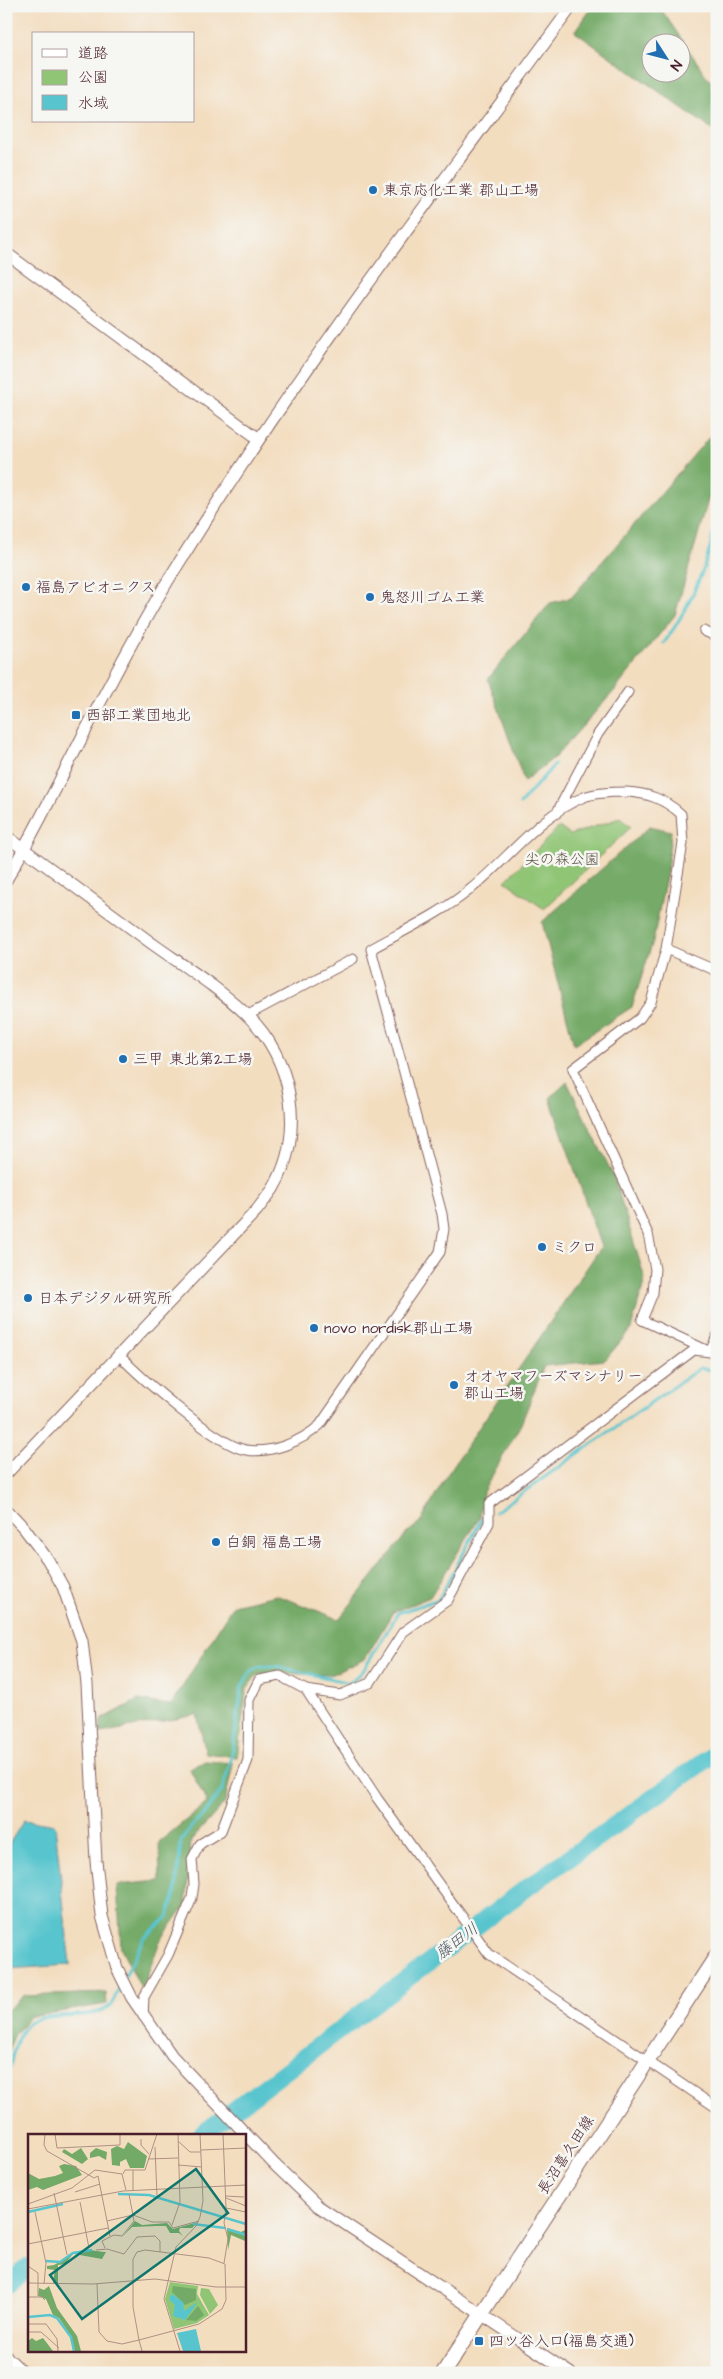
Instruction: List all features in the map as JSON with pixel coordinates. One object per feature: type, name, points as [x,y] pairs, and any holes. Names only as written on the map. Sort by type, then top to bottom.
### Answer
[{"type":"main road","name":"長沼喜久田線","points":[[443,2373],[717,1955]]},
{"type":"street","points":[[6,880],[25,850],[73,754],[159,597],[259,439],[312,362],[572,6]]},
{"type":"street","points":[[6,253],[259,439]]},
{"type":"street","points":[[704,631],[717,637]]},
{"type":"street","points":[[556,814],[598,734],[628,692]]},
{"type":"street","points":[[118,1354],[141,1378],[231,1446],[258,1452],[280,1447],[294,1442],[320,1425],[440,1252],[444,1229],[428,1159],[370,949],[437,912],[472,888],[523,839],[556,814],[585,796],[613,792],[640,792],[660,798],[680,814],[683,843],[666,949],[651,1002],[640,1018],[573,1069],[648,1234],[655,1269],[653,1293],[642,1320],[713,1353]]},
{"type":"street","points":[[6,836],[248,1015],[281,1062],[288,1086],[291,1111],[291,1136],[284,1162],[274,1188],[257,1210],[118,1354],[6,1474]]},
{"type":"street","points":[[666,949],[717,971]]},
{"type":"street","points":[[248,1015],[352,959]]},
{"type":"street","points":[[713,1353],[717,1336]]},
{"type":"street","points":[[144,2016],[144,1997],[168,1954],[192,1898],[194,1884],[192,1859],[200,1844],[221,1831],[248,1760],[250,1700],[259,1680],[280,1676],[306,1690],[340,1695],[370,1683],[403,1632],[448,1600],[489,1523],[489,1504],[694,1350],[713,1353]]},
{"type":"street","points":[[6,1509],[28,1534],[59,1580],[82,1641],[88,1702],[96,1861],[102,1916],[108,1943],[120,1975],[132,1998],[172,2056],[251,2140],[318,2206],[570,2373]]},
{"type":"street","points":[[306,1690],[377,1798],[489,1954],[566,2008],[717,2108]]},
{"type":"street","points":[[6,2355],[25,2373]]},
{"type":"green space","points":[[593,6],[659,6],[677,32],[640,32],[640,78],[575,32]]},
{"type":"green space","points":[[690,52],[709,80],[717,84],[717,133],[645,82],[690,82]]},
{"type":"green space","points":[[717,428],[717,469],[675,615],[615,690],[555,757],[524,781],[488,679],[550,603],[571,598]]},
{"type":"green space","name":"尖の森公園","points":[[620,818],[631,827],[544,909],[505,881],[559,827],[570,835]]},
{"type":"green space","points":[[650,826],[671,831],[667,871],[653,941],[632,1007],[574,1045],[542,922]]},
{"type":"green space","points":[[567,1082],[614,1177],[645,1279],[631,1329],[605,1360],[544,1366],[521,1424],[483,1492],[480,1517],[430,1597],[393,1612],[365,1659],[330,1675],[274,1673],[257,1675],[247,1688],[237,1757],[206,1753],[197,1715],[100,1733],[101,1720],[138,1700],[171,1705],[233,1605],[276,1595],[339,1619],[408,1532],[420,1523],[447,1475],[601,1247],[550,1098]]},
{"type":"green space","points":[[205,1761],[233,1763],[225,1803],[191,1840],[186,1905],[160,1941],[142,1990],[121,1948],[117,1885],[160,1881],[159,1842],[207,1803],[190,1769]]},
{"type":"green space","points":[[106,1993],[107,2004],[29,2017],[12,2038],[6,2063],[6,2011],[23,1996]]},
{"type":"water","points":[[24,1820],[55,1825],[70,1965],[6,1969],[6,1849]]},
{"type":"waterway","points":[[664,643],[693,595],[707,559],[712,540],[717,504]]},
{"type":"waterway","points":[[520,804],[554,765]]},
{"type":"waterway","points":[[495,1512],[700,1368],[717,1371]]},
{"type":"waterway","points":[[125,1976],[144,1938],[168,1917],[176,1890],[181,1841],[222,1790],[231,1760],[242,1686],[250,1672],[260,1666],[275,1666],[350,1683],[363,1671],[398,1613],[439,1599],[483,1517]]},
{"type":"waterway","name":"藤田川","points":[[202,2134],[528,1887],[717,1752]]},
{"type":"waterway","points":[[6,2084],[11,2060],[20,2034],[29,2023],[47,2017],[92,2014],[101,2011],[111,2005],[121,1983]]},
{"type":"waterway","name":"藤田川","points":[[6,2285],[28,2268]]},
{"type":"place","name":"東京応化工業 郡山工場","points":[[373,190]]},
{"type":"place","name":"福島アビオニクス","points":[[26,587]]},
{"type":"place","name":"鬼怒川ゴム工業","points":[[370,597]]},
{"type":"place","name":"西部工業団地北","points":[[76,715]]},
{"type":"place","name":"三甲 東北第2工場","points":[[123,1059]]},
{"type":"place","name":"ミクロ","points":[[542,1247]]},
{"type":"place","name":"日本デジタル研究所","points":[[28,1298]]},
{"type":"place","name":"novo nordisk郡山工場","points":[[314,1328]]},
{"type":"place","name":"オオヤマフーズマシナリー 郡山工場","points":[[454,1385]]},
{"type":"place","name":"白銅 福島工場","points":[[216,1542]]},
{"type":"place","name":"四ツ谷入口(福島交通)","points":[[479,2341]]}]
